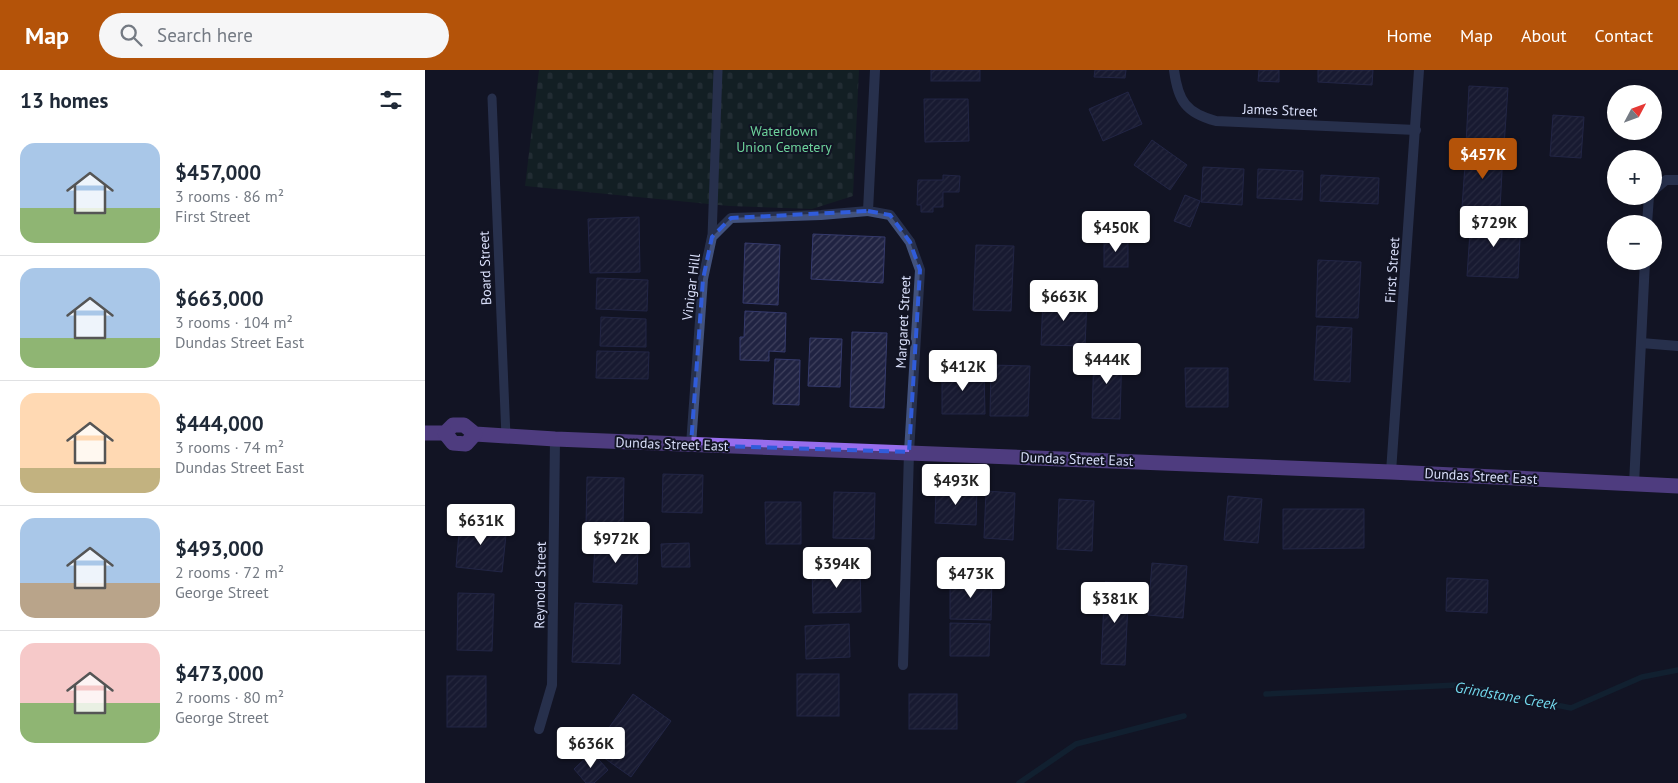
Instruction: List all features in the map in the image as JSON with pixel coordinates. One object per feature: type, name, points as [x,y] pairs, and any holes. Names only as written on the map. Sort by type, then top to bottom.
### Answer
[{"type":"main road","name":"Dundas Street East","points":[[425,433],[445,433],[453,443],[466,444],[475,434],[691,446],[909,452],[1678,486]]},
{"type":"street","points":[[868,211],[875,70]]},
{"type":"street","name":"James Street","points":[[1174,70],[1176,85],[1182,99],[1190,110],[1203,118],[1216,121],[1416,130]]},
{"type":"street","name":"First Street","points":[[1391,472],[1419,70]]},
{"type":"street","points":[[1662,183],[1666,180],[1678,180]]},
{"type":"street","name":"Vinigar Hill","points":[[691,446],[703,279],[712,237],[731,218],[821,215],[868,211]]},
{"type":"street","name":"Margaret Street","points":[[868,211],[890,215],[911,242],[920,270],[909,452],[903,665]]},
{"type":"street","points":[[1634,484],[1645,270]]},
{"type":"street","points":[[1641,343],[1678,346]]},
{"type":"street","name":"Reynold Street","points":[[539,729],[553,685],[555,439]]},
{"type":"lane","points":[[712,237],[718,70]]},
{"type":"lane","name":"Board Street","points":[[492,98],[507,437]]},
{"type":"highlighted area","points":[[868,211],[890,215],[910,242],[920,270],[909,452],[691,445],[703,279],[712,237],[731,218]]},
{"type":"green space","name":"Waterdown Union Cemetery","points":[[539,70],[859,70],[853,196],[812,209],[729,206],[525,186]]},
{"type":"building","points":[[931,70],[980,70],[980,81],[931,81]]},
{"type":"building","points":[[1095,70],[1126,70],[1125,78],[1094,77]]},
{"type":"building","points":[[1259,70],[1279,70],[1279,82],[1258,81]]},
{"type":"building","points":[[1318,70],[1373,70],[1372,85],[1318,82]]},
{"type":"building","points":[[1469,86],[1508,88],[1504,146],[1466,144]]},
{"type":"building","points":[[1128,92],[1142,124],[1103,141],[1089,109]]},
{"type":"building","points":[[924,99],[968,99],[969,141],[925,142]]},
{"type":"building","points":[[1553,115],[1584,117],[1581,158],[1550,156]]},
{"type":"building","points":[[1152,140],[1187,165],[1170,190],[1134,165]]},
{"type":"building","points":[[1466,151],[1503,153],[1500,209],[1462,207]]},
{"type":"building","points":[[1203,167],[1244,169],[1242,205],[1201,202]]},
{"type":"building","points":[[1258,169],[1303,171],[1302,200],[1257,198]]},
{"type":"building","points":[[943,175],[960,176],[959,192],[943,192],[943,207],[933,207],[933,212],[921,212],[921,205],[917,205],[918,180],[943,180]]},
{"type":"building","points":[[1321,175],[1379,178],[1378,204],[1320,201]]},
{"type":"building","points":[[1185,195],[1200,201],[1190,227],[1174,221]]},
{"type":"building","points":[[639,217],[640,272],[590,273],[588,219]]},
{"type":"building","points":[[1471,217],[1521,219],[1518,278],[1467,276]]},
{"type":"building","points":[[813,234],[885,237],[883,283],[811,279]]},
{"type":"building","points":[[1104,239],[1128,239],[1128,267],[1104,267]]},
{"type":"building","points":[[745,243],[780,245],[778,305],[743,303]]},
{"type":"building","points":[[976,245],[1014,246],[1011,311],[973,310]]},
{"type":"building","points":[[1318,260],[1361,262],[1358,318],[1316,317]]},
{"type":"building","points":[[597,278],[648,280],[647,311],[596,309]]},
{"type":"building","points":[[1043,298],[1087,300],[1085,346],[1041,345]]},
{"type":"building","points":[[745,311],[786,313],[785,352],[769,351],[769,361],[740,360],[740,337],[744,337]]},
{"type":"building","points":[[601,317],[646,319],[646,347],[600,346]]},
{"type":"building","points":[[1317,326],[1352,328],[1350,382],[1314,380]]},
{"type":"building","points":[[852,332],[887,333],[884,408],[850,407]]},
{"type":"building","points":[[810,338],[842,339],[840,387],[808,386]]},
{"type":"building","points":[[597,351],[649,352],[648,379],[596,378]]},
{"type":"building","points":[[1094,351],[1122,351],[1120,419],[1092,418]]},
{"type":"building","points":[[775,359],[800,360],[799,405],[773,404]]},
{"type":"building","points":[[991,365],[1030,366],[1028,416],[990,416]]},
{"type":"building","points":[[1185,368],[1228,368],[1228,407],[1186,407]]},
{"type":"building","points":[[942,370],[984,370],[985,414],[942,414]]},
{"type":"building","points":[[663,474],[703,475],[702,513],[662,512]]},
{"type":"building","points":[[587,477],[624,478],[623,526],[586,525]]},
{"type":"building","points":[[936,488],[977,489],[976,525],[935,523]]},
{"type":"building","points":[[986,491],[1015,493],[1013,540],[984,538]]},
{"type":"building","points":[[834,492],[875,493],[874,539],[833,538]]},
{"type":"building","points":[[1228,496],[1262,499],[1258,543],[1224,540]]},
{"type":"building","points":[[1059,499],[1094,501],[1092,551],[1057,549]]},
{"type":"building","points":[[765,502],[801,502],[801,544],[766,544]]},
{"type":"building","points":[[1283,509],[1364,509],[1364,548],[1283,549]]},
{"type":"building","points":[[460,521],[507,526],[502,572],[456,567]]},
{"type":"building","points":[[595,543],[638,545],[637,584],[593,582]]},
{"type":"building","points":[[689,543],[690,567],[662,567],[661,544]]},
{"type":"building","points":[[1152,563],[1187,566],[1183,618],[1148,615]]},
{"type":"building","points":[[860,565],[861,612],[813,613],[812,566]]},
{"type":"building","points":[[950,578],[992,579],[991,620],[950,619]]},
{"type":"building","points":[[1447,578],[1488,580],[1487,613],[1446,611]]},
{"type":"building","points":[[1105,582],[1129,583],[1125,665],[1101,664]]},
{"type":"building","points":[[458,593],[494,594],[492,651],[457,650]]},
{"type":"building","points":[[575,603],[622,605],[620,664],[572,662]]},
{"type":"building","points":[[950,623],[990,624],[989,656],[950,656]]},
{"type":"building","points":[[849,624],[850,657],[806,659],[805,626]]},
{"type":"building","points":[[797,674],[839,674],[839,716],[797,716]]},
{"type":"building","points":[[447,676],[486,676],[486,727],[447,727]]},
{"type":"building","points":[[633,694],[671,721],[631,777],[593,750]]},
{"type":"building","points":[[909,694],[957,694],[957,729],[909,729]]},
{"type":"building","points":[[592,752],[608,770],[594,783],[586,783],[574,769]]},
{"type":"waterway","name":"Grindstone Creek","points":[[1266,694],[1458,685],[1571,708],[1642,677],[1678,670]]},
{"type":"waterway","name":"Grindstone Creek","points":[[1019,783],[1076,744],[1184,716]]}]
